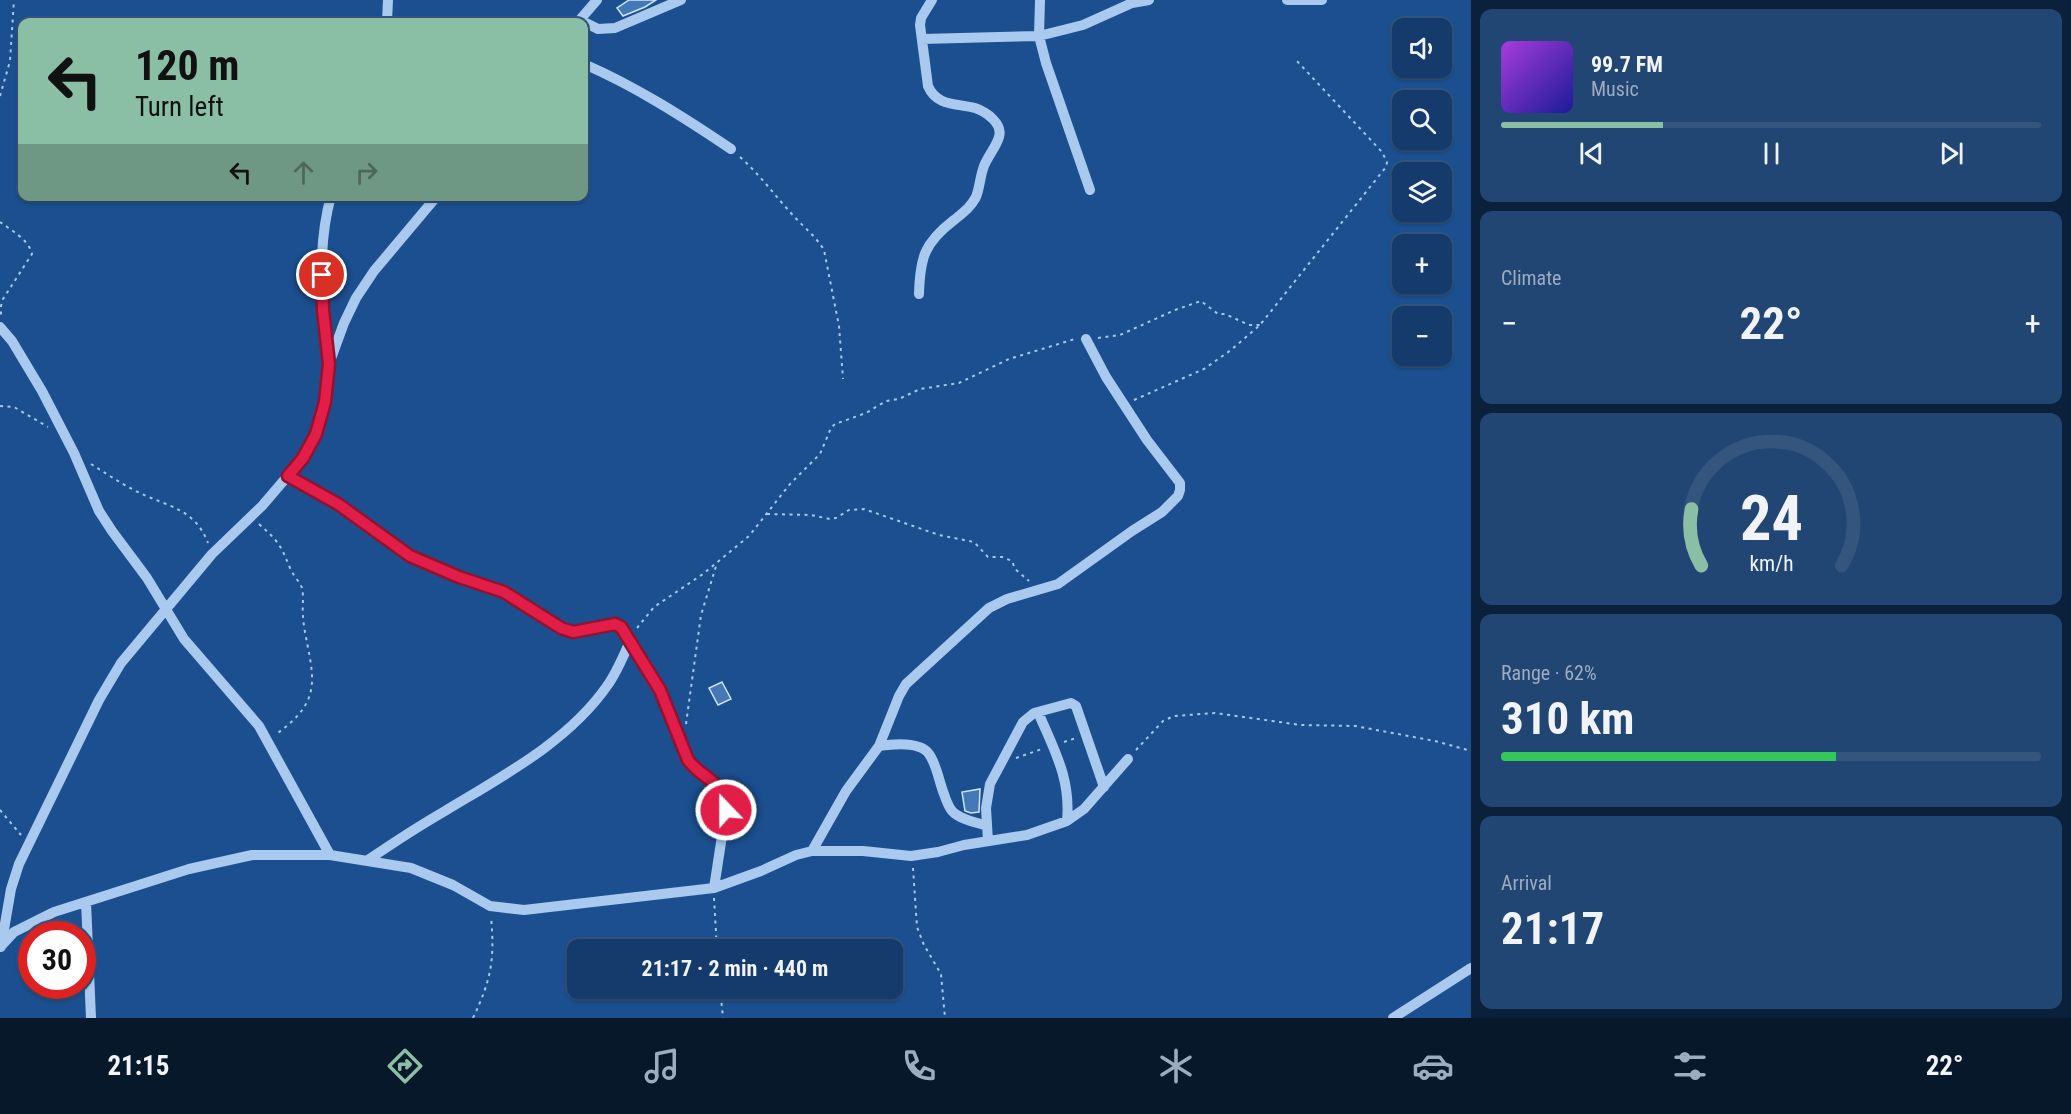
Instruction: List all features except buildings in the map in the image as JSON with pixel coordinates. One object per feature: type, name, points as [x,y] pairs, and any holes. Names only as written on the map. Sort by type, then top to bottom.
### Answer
[{"type":"street","points":[[387,0],[387,18]]},
{"type":"street","points":[[582,18],[597,0]]},
{"type":"street","points":[[588,25],[597,29],[615,28],[681,0]]},
{"type":"street","points":[[919,294],[924,252],[942,229],[968,211],[978,192],[984,165],[1000,136],[999,128],[994,120],[985,113],[975,108],[943,102],[931,93],[921,39],[921,18],[932,0]]},
{"type":"street","points":[[1040,0],[1039,36],[1046,63],[1090,190]]},
{"type":"street","points":[[921,39],[1039,36],[1083,25],[1132,3],[1149,0]]},
{"type":"street","points":[[1290,0],[1322,0]]},
{"type":"street","points":[[588,66],[678,115],[731,149]]},
{"type":"street","points":[[1,950],[11,889],[19,864],[112,678],[135,644],[212,554],[288,476],[303,458],[316,434],[325,402],[329,364],[323,310],[322,257],[325,222],[330,201]]},
{"type":"street","points":[[329,364],[356,298],[374,271],[433,201]]},
{"type":"street","points":[[1,328],[12,341],[42,391],[74,453],[99,511],[147,578],[184,639],[259,726],[330,855]]},
{"type":"street","points":[[812,851],[846,791],[879,746],[898,696],[906,684],[989,608],[1002,601],[1058,584],[1162,512],[1178,496],[1180,483],[1147,441],[1106,377],[1086,339]]},
{"type":"street","points":[[288,476],[338,504],[410,556],[449,573],[504,592],[561,628],[573,632],[615,624],[621,627],[660,690],[688,760],[694,768],[711,778],[724,795],[726,810],[714,888]]},
{"type":"street","points":[[368,860],[498,780],[553,741],[588,708],[606,687],[630,641]]},
{"type":"street","points":[[988,841],[987,795],[990,784],[1023,722],[1038,712],[1074,704],[1080,714],[1104,787]]},
{"type":"street","points":[[1038,712],[1068,789],[1067,821]]},
{"type":"street","points":[[879,746],[895,744],[918,747],[926,751],[932,760],[941,788],[952,811],[962,818],[987,826]]},
{"type":"street","points":[[1,950],[14,932],[34,921],[86,902],[226,859],[252,855],[330,855],[411,868],[426,873],[490,906],[524,910],[596,901],[656,897],[714,888],[796,855],[812,851],[863,851],[911,856],[1027,835],[1067,821],[1084,809],[1128,759]]},
{"type":"street","points":[[86,902],[91,1018]]},
{"type":"street","points":[[1393,1018],[1471,968]]},
{"type":"path","points":[[0,96],[10,60],[14,0]]},
{"type":"path","points":[[1125,404],[1204,369],[1260,325],[1386,167],[1387,162],[1382,152],[1296,60]]},
{"type":"path","points":[[731,149],[759,174],[789,211],[819,241],[824,250],[838,326],[843,379]]},
{"type":"path","points":[[0,222],[25,241],[32,254],[1,306],[1,328]]},
{"type":"path","points":[[630,641],[654,607],[703,574],[740,545],[790,484],[820,454],[831,428],[836,424],[866,413],[886,401],[899,399],[914,391],[959,383],[1009,359],[1071,338],[1086,339],[1120,334],[1201,301],[1218,314],[1225,314],[1248,325],[1260,325]]},
{"type":"path","points":[[0,406],[14,407],[66,438]]},
{"type":"path","points":[[74,453],[140,493],[178,508],[204,532],[212,554]]},
{"type":"path","points":[[767,514],[811,515],[830,519],[849,510],[859,509],[880,514],[897,523],[939,536],[974,542],[988,556],[1002,557],[1012,561],[1015,569],[1041,590]]},
{"type":"path","points":[[250,516],[274,537],[301,587],[303,625],[311,675],[311,691],[302,711],[289,725],[268,740]]},
{"type":"path","points":[[680,741],[688,718],[701,615],[718,560]]},
{"type":"path","points":[[1128,759],[1163,721],[1174,716],[1215,713],[1301,725],[1355,726],[1435,741],[1471,751]]},
{"type":"path","points":[[999,764],[1087,734]]},
{"type":"path","points":[[0,810],[28,844]]},
{"type":"path","points":[[911,856],[917,927],[924,945],[941,974],[945,1018]]},
{"type":"path","points":[[714,888],[716,939]]},
{"type":"path","points":[[473,1018],[487,987],[491,970],[493,939],[490,906]]},
{"type":"path","points":[[721,999],[723,1018]]},
{"type":"route","points":[[322,275],[329,364],[325,402],[316,434],[303,458],[288,476],[338,504],[410,556],[440,570],[517,598],[561,628],[573,632],[615,624],[621,627],[660,690],[688,760],[694,768],[711,778],[718,786],[724,795],[726,810]]}]
